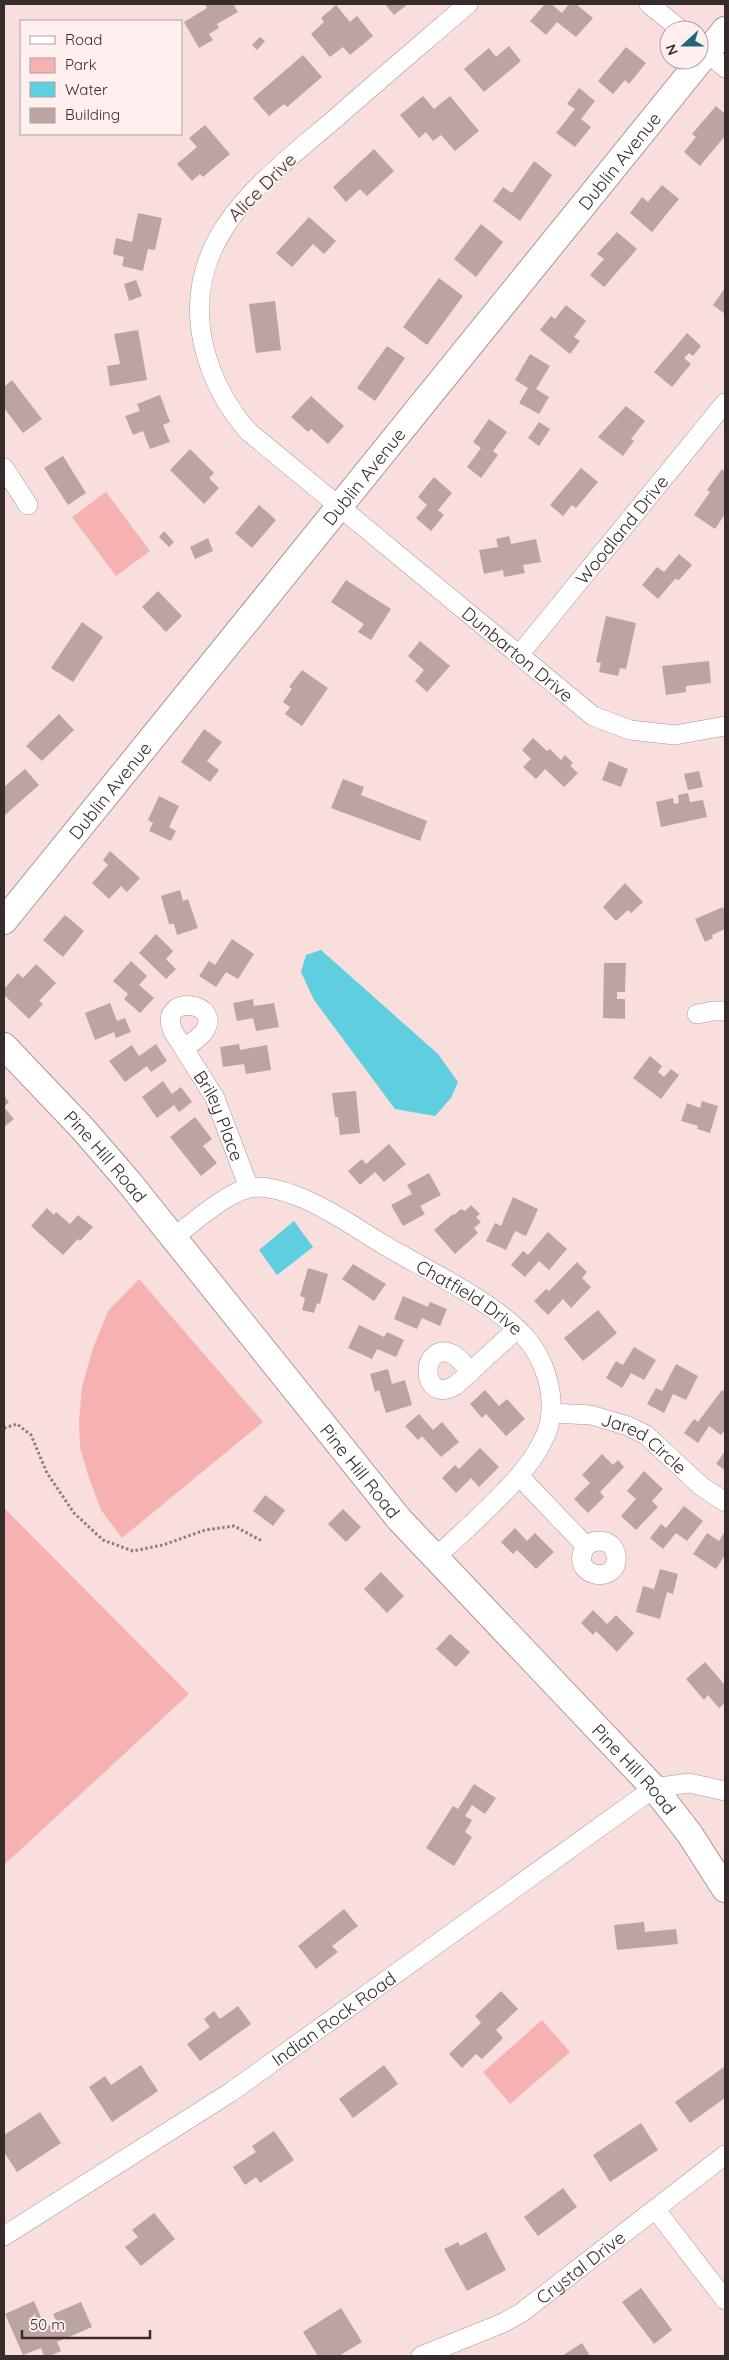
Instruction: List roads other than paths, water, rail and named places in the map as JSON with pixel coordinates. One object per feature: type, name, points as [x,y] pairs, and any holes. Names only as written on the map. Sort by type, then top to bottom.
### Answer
[{"type":"street","name":"Alice Drive","points":[[340,506],[249,432],[230,409],[210,369],[202,339],[199,308],[202,276],[206,262],[219,234],[238,208],[255,190],[272,173],[468,4]]},
{"type":"street","points":[[649,4],[669,20]]},
{"type":"street","name":"Dublin Avenue","points":[[4,922],[340,506],[710,55],[725,30]]},
{"type":"street","name":"Woodland Drive","points":[[518,654],[725,403]]},
{"type":"street","points":[[4,468],[28,504]]},
{"type":"street","name":"Dunbarton Drive","points":[[340,506],[593,716],[630,730],[675,734],[725,726]]},
{"type":"street","points":[[697,1014],[714,1010],[725,1011]]},
{"type":"street","name":"Pine Hill Road","points":[[4,1046],[82,1129],[173,1238],[393,1512],[654,1788],[688,1833],[725,1889]]},
{"type":"street","name":"Briley Place","points":[[184,1048],[215,1098],[249,1188]]},
{"type":"street","name":"Chatfield Drive","points":[[173,1238],[227,1199],[249,1188],[269,1188],[283,1191],[318,1206],[486,1305],[517,1329],[532,1346],[543,1367],[549,1389],[551,1413],[539,1449],[519,1476],[435,1558]]},
{"type":"street","points":[[470,1372],[517,1329]]},
{"type":"street","name":"Jared Circle","points":[[551,1413],[591,1415],[610,1419],[646,1435],[695,1480],[725,1502]]},
{"type":"street","points":[[519,1476],[586,1546]]},
{"type":"street","points":[[654,1788],[689,1783],[725,1791]]},
{"type":"street","name":"Indian Rock Road","points":[[4,2236],[231,2092],[654,1788]]},
{"type":"street","name":"Crystal Drive","points":[[421,2356],[503,2323],[521,2313],[725,2155]]},
{"type":"street","points":[[656,2210],[725,2300]]},
{"type":"water","points":[[321,950],[438,1054],[458,1082],[451,1098],[435,1116],[395,1109],[314,1000],[301,972],[306,955]]},
{"type":"water","points":[[294,1221],[313,1247],[277,1275],[259,1250]]}]
